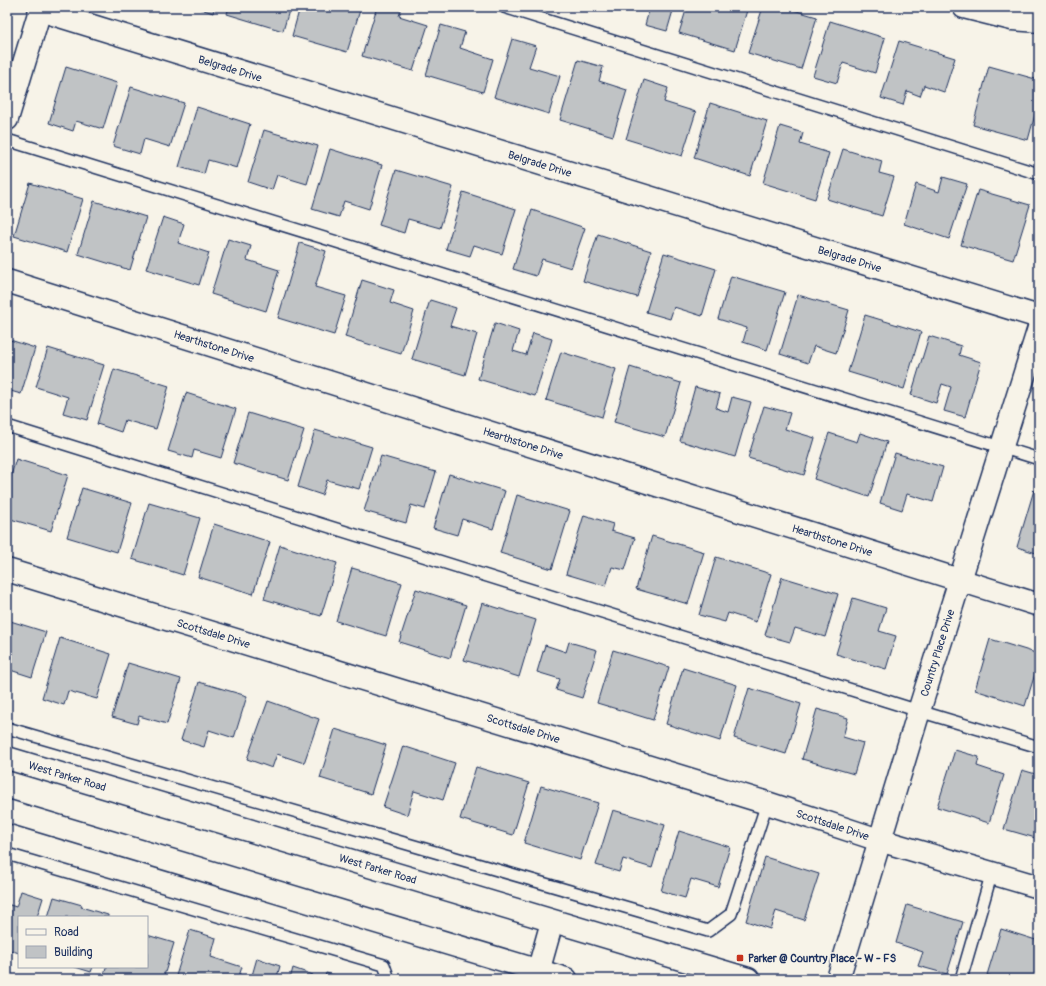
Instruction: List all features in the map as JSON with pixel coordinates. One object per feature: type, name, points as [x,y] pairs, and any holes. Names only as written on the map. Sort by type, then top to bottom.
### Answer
[{"type":"street","points":[[964,7],[1012,19],[1039,22]]},
{"type":"street","points":[[7,119],[41,9]]},
{"type":"street","name":"Belgrade Drive","points":[[41,9],[1039,317]]},
{"type":"street","name":"Hearthstone Drive","points":[[7,280],[1039,605]]},
{"type":"street","name":"Country Place Drive","points":[[838,979],[919,711],[961,581],[1039,328]]},
{"type":"street","name":"Scottsdale Drive","points":[[7,570],[880,840],[1039,887]]},
{"type":"street","name":"West Parker Road","points":[[7,758],[552,922],[748,979]]},
{"type":"street","points":[[7,811],[537,975],[566,979]]},
{"type":"street","points":[[537,975],[552,922]]},
{"type":"lane","points":[[504,7],[1039,174]]},
{"type":"lane","points":[[7,140],[1039,459]]},
{"type":"lane","points":[[7,426],[919,711],[1039,747]]},
{"type":"lane","points":[[7,728],[708,931],[731,914],[767,804]]},
{"type":"lane","points":[[7,854],[384,965],[389,979]]},
{"type":"lane","points":[[961,979],[992,872]]},
{"type":"building","points":[[195,7],[215,7],[213,13]]},
{"type":"building","points":[[229,7],[290,7],[283,31],[227,14]]},
{"type":"building","points":[[300,7],[361,7],[347,52],[292,36]]},
{"type":"building","points":[[377,7],[402,7],[399,16],[428,25],[413,71],[362,56]]},
{"type":"building","points":[[650,7],[674,7],[667,31],[645,25]]},
{"type":"building","points":[[687,7],[748,7],[735,50],[679,33]]},
{"type":"building","points":[[763,7],[783,7],[817,17],[801,69],[748,53]]},
{"type":"building","points":[[830,21],[885,38],[875,73],[843,63],[837,83],[813,76]]},
{"type":"building","points":[[441,25],[465,32],[460,48],[493,59],[483,92],[426,75]]},
{"type":"building","points":[[512,39],[536,46],[529,67],[560,76],[549,114],[494,97]]},
{"type":"building","points":[[899,41],[955,58],[944,92],[924,85],[920,96],[907,91],[903,105],[881,98]]},
{"type":"building","points":[[578,60],[603,67],[599,81],[627,90],[613,136],[560,120]]},
{"type":"building","points":[[989,66],[1039,80],[1039,100],[1028,140],[973,125]]},
{"type":"building","points":[[66,67],[117,83],[103,129],[76,121],[73,131],[49,123]]},
{"type":"building","points":[[644,80],[668,88],[664,102],[696,112],[682,156],[626,139]]},
{"type":"building","points":[[131,87],[184,103],[170,147],[144,139],[140,154],[113,146]]},
{"type":"building","points":[[710,103],[767,121],[750,176],[694,158]]},
{"type":"building","points":[[197,107],[250,124],[237,168],[208,160],[204,174],[179,167]]},
{"type":"building","points":[[780,126],[803,133],[800,144],[829,153],[815,199],[763,183]]},
{"type":"building","points":[[264,130],[318,146],[307,184],[277,175],[272,190],[248,182]]},
{"type":"building","points":[[330,149],[382,165],[369,209],[344,201],[339,217],[312,209]]},
{"type":"building","points":[[843,149],[882,161],[879,173],[894,177],[882,216],[827,199]]},
{"type":"building","points":[[396,170],[453,187],[440,228],[408,219],[404,233],[379,225]]},
{"type":"building","points":[[943,177],[967,184],[949,239],[904,224],[916,184],[939,192]]},
{"type":"building","points":[[30,183],[83,199],[67,252],[14,236]]},
{"type":"building","points":[[978,190],[1030,205],[1013,260],[961,245]]},
{"type":"building","points":[[463,192],[516,209],[502,254],[474,245],[470,256],[446,249]]},
{"type":"building","points":[[94,201],[146,217],[130,270],[78,254]]},
{"type":"building","points":[[532,210],[585,228],[571,268],[542,259],[536,276],[513,269]]},
{"type":"building","points":[[163,217],[184,224],[178,243],[209,253],[199,285],[146,269]]},
{"type":"building","points":[[598,234],[651,251],[637,297],[583,281]]},
{"type":"building","points":[[228,239],[251,246],[247,260],[279,270],[266,311],[211,294]]},
{"type":"building","points":[[300,243],[326,251],[315,287],[346,296],[334,335],[278,318]]},
{"type":"building","points":[[664,253],[716,269],[702,316],[674,307],[670,319],[646,312]]},
{"type":"building","points":[[731,276],[785,292],[767,350],[743,342],[747,328],[718,319]]},
{"type":"building","points":[[362,280],[394,290],[390,303],[414,311],[401,354],[345,337]]},
{"type":"building","points":[[798,295],[849,310],[836,353],[814,346],[808,363],[780,354]]},
{"type":"building","points":[[430,300],[456,308],[450,326],[477,334],[465,375],[412,359]]},
{"type":"building","points":[[865,315],[921,332],[904,389],[848,372]]},
{"type":"building","points":[[495,323],[519,331],[513,351],[526,355],[533,333],[552,339],[535,396],[478,379]]},
{"type":"building","points":[[929,336],[961,346],[959,355],[981,362],[965,417],[944,411],[951,387],[942,384],[936,403],[911,395]]},
{"type":"building","points":[[7,339],[35,348],[21,394],[7,390]]},
{"type":"building","points":[[48,348],[104,365],[87,420],[63,413],[68,397],[36,387]]},
{"type":"building","points":[[561,352],[616,369],[602,417],[546,400]]},
{"type":"building","points":[[630,367],[681,383],[665,437],[614,422]]},
{"type":"building","points":[[114,369],[169,386],[156,429],[125,420],[121,432],[97,424]]},
{"type":"building","points":[[695,387],[720,394],[716,408],[728,412],[732,397],[751,402],[735,457],[680,441]]},
{"type":"building","points":[[186,393],[236,409],[221,458],[194,450],[192,458],[168,451]]},
{"type":"building","points":[[764,406],[790,413],[785,429],[815,438],[804,475],[748,458]]},
{"type":"building","points":[[248,413],[304,430],[288,480],[233,463]]},
{"type":"building","points":[[315,430],[372,447],[359,489],[327,480],[322,495],[298,487]]},
{"type":"building","points":[[829,433],[857,442],[860,433],[887,442],[869,497],[814,479]]},
{"type":"building","points":[[895,453],[943,467],[933,502],[907,494],[902,510],[880,503]]},
{"type":"building","points":[[381,456],[436,472],[425,509],[411,505],[406,523],[364,511]]},
{"type":"building","points":[[16,459],[68,475],[51,531],[7,518],[7,489]]},
{"type":"building","points":[[449,474],[505,491],[493,529],[462,519],[457,535],[433,528]]},
{"type":"building","points":[[82,488],[132,503],[117,552],[67,537]]},
{"type":"building","points":[[1034,490],[1039,491],[1039,554],[1017,547]]},
{"type":"building","points":[[517,495],[570,511],[552,569],[500,553]]},
{"type":"building","points":[[149,503],[200,518],[183,575],[132,559]]},
{"type":"building","points":[[584,515],[613,524],[611,531],[635,538],[625,570],[612,567],[606,586],[566,574]]},
{"type":"building","points":[[214,524],[270,542],[253,594],[198,577]]},
{"type":"building","points":[[652,536],[704,552],[688,604],[636,589]]},
{"type":"building","points":[[280,545],[337,563],[321,616],[264,599]]},
{"type":"building","points":[[716,557],[771,574],[756,622],[728,613],[725,622],[699,615]]},
{"type":"building","points":[[352,568],[402,583],[386,636],[336,621]]},
{"type":"building","points":[[782,577],[838,594],[825,637],[795,628],[790,642],[765,635]]},
{"type":"building","points":[[416,589],[466,605],[450,658],[399,642]]},
{"type":"building","points":[[853,598],[886,608],[879,631],[896,636],[886,669],[836,654]]},
{"type":"building","points":[[482,603],[536,620],[519,677],[464,660]]},
{"type":"building","points":[[7,620],[46,632],[32,677],[7,669]]},
{"type":"building","points":[[60,638],[111,654],[97,699],[68,691],[64,705],[42,698]]},
{"type":"building","points":[[990,639],[1039,654],[1039,661],[1025,706],[975,690]]},
{"type":"building","points":[[569,642],[597,650],[582,698],[556,690],[560,679],[537,672],[545,645],[566,652]]},
{"type":"building","points":[[613,650],[669,667],[653,720],[597,703]]},
{"type":"building","points":[[128,663],[181,679],[167,724],[139,716],[137,724],[112,717]]},
{"type":"building","points":[[683,668],[737,685],[720,741],[666,724]]},
{"type":"building","points":[[199,682],[247,696],[234,738],[209,730],[204,747],[181,740]]},
{"type":"building","points":[[749,688],[801,704],[786,754],[734,738]]},
{"type":"building","points":[[268,701],[319,719],[304,763],[277,754],[272,768],[247,759]]},
{"type":"building","points":[[817,709],[848,718],[843,737],[863,743],[854,774],[802,759]]},
{"type":"building","points":[[335,729],[386,745],[371,794],[320,778]]},
{"type":"building","points":[[403,746],[455,763],[443,800],[414,791],[407,815],[383,807]]},
{"type":"building","points":[[955,750],[979,757],[977,766],[1004,775],[989,823],[937,807]]},
{"type":"building","points":[[476,767],[529,783],[513,835],[460,819]]},
{"type":"building","points":[[1022,770],[1039,775],[1039,839],[1004,829]]},
{"type":"building","points":[[541,786],[598,803],[580,860],[524,843]]},
{"type":"building","points":[[613,810],[665,825],[652,868],[623,859],[619,872],[596,865]]},
{"type":"building","points":[[679,831],[730,847],[718,887],[691,879],[685,898],[661,891]]},
{"type":"building","points":[[765,857],[819,874],[804,920],[776,911],[770,929],[746,921]]},
{"type":"building","points":[[21,891],[43,898],[37,916],[18,916],[18,953],[7,949],[7,904],[16,907]]},
{"type":"building","points":[[54,897],[82,905],[81,907],[108,915],[108,916],[48,916]]},
{"type":"building","points":[[907,905],[963,922],[947,974],[918,966],[923,952],[896,943]]},
{"type":"building","points":[[1001,929],[1039,941],[1039,979],[1000,979],[987,975]]},
{"type":"building","points":[[190,930],[216,938],[211,957],[242,967],[238,979],[175,979]]},
{"type":"building","points":[[148,935],[174,943],[163,979],[103,979],[106,968],[148,968]]},
{"type":"building","points":[[257,958],[280,966],[277,977],[283,979],[251,979]]},
{"type":"building","points":[[78,968],[93,968],[91,972]]},
{"type":"building","points":[[293,968],[313,975],[312,979],[290,979]]},
{"type":"building","points":[[326,973],[347,979],[324,979]]},
{"type":"place","name":"Parker @ Country Place - W - FS","points":[[740,958]]}]
